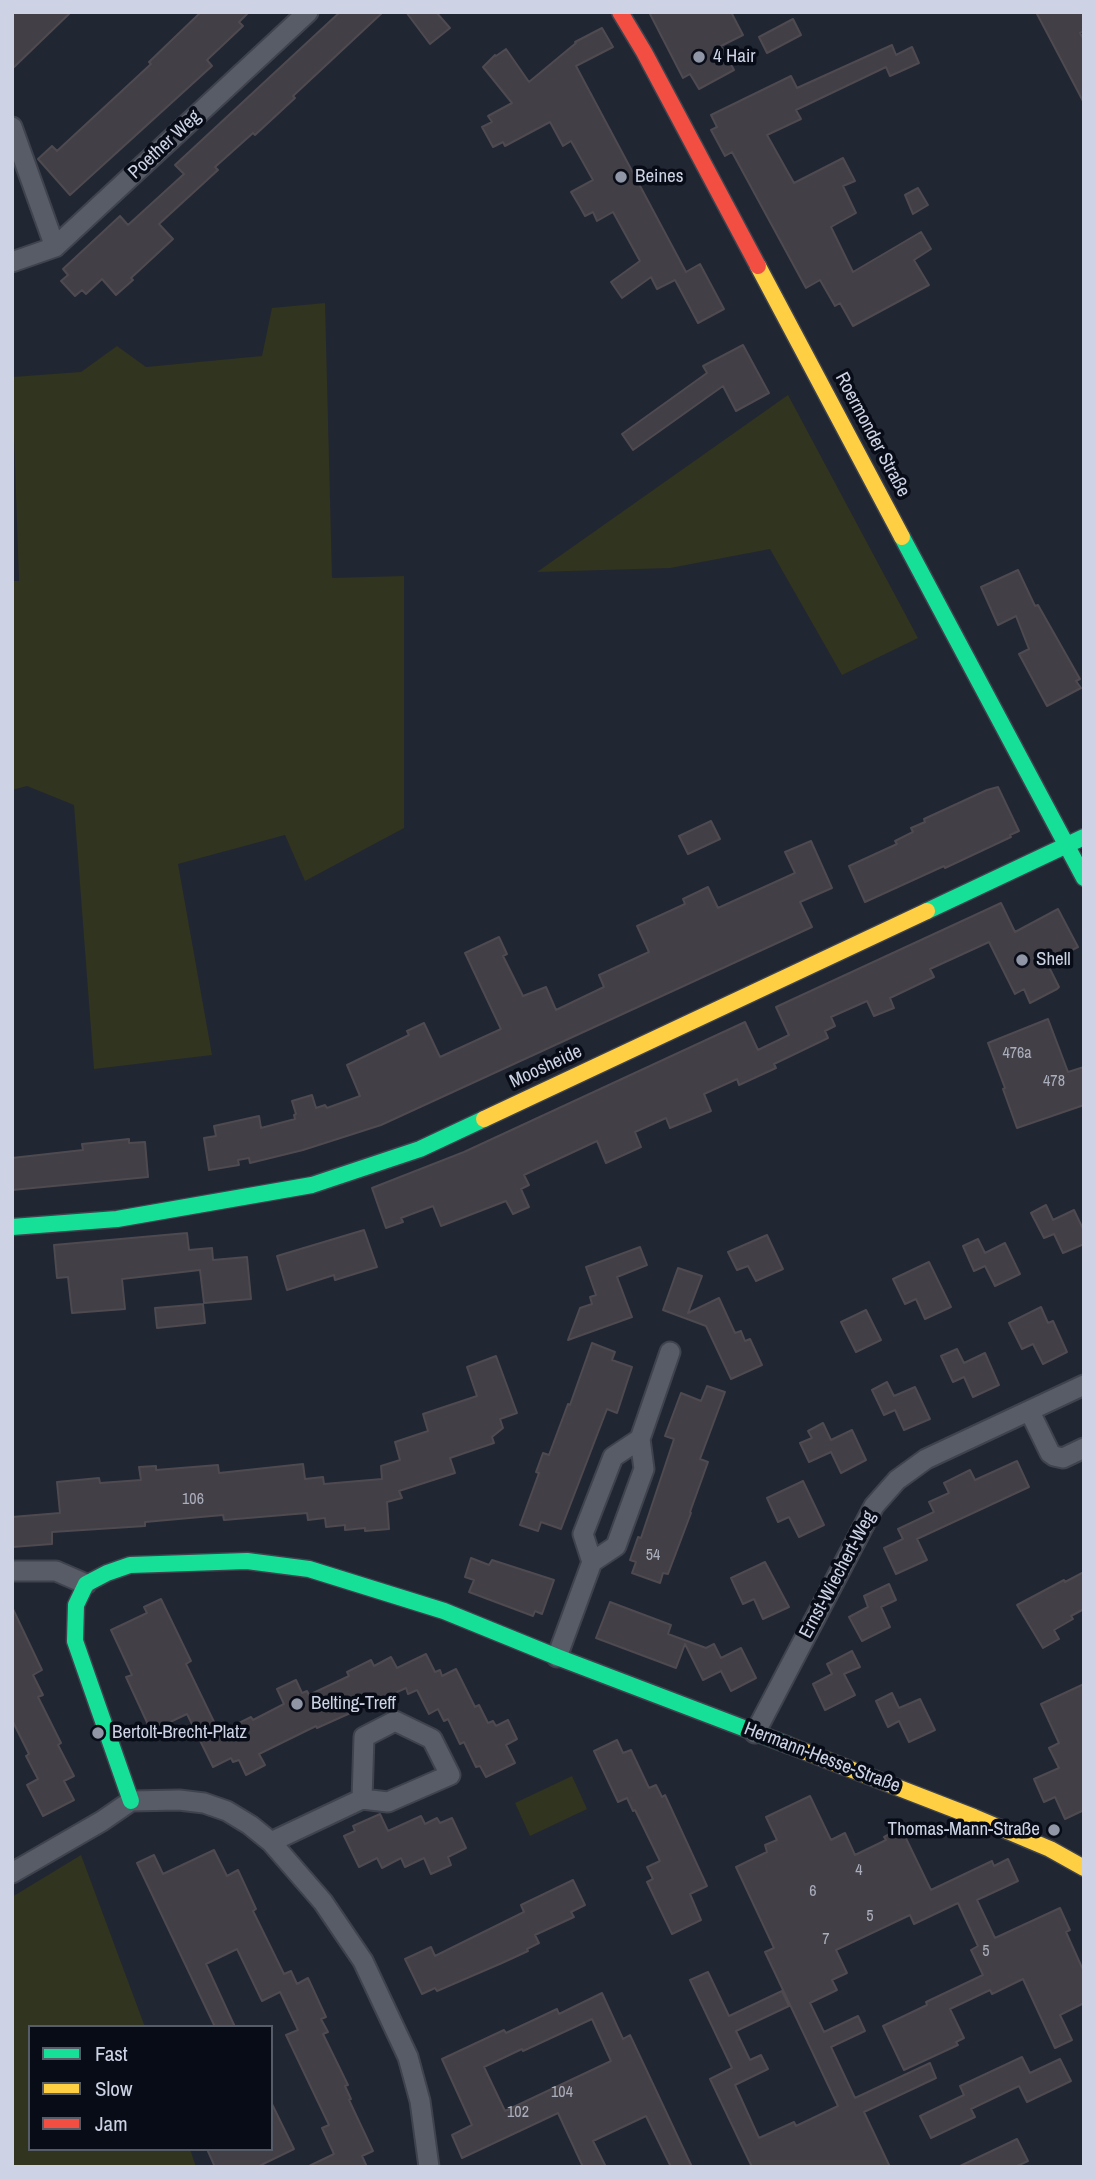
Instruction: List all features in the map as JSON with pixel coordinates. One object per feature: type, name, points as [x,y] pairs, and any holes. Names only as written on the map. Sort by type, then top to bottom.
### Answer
[{"type":"street","name":"Poether Weg","points":[[12,262],[55,247],[308,12]]},
{"type":"street","name":"Roermonder Straße","points":[[620,12],[1084,878]]},
{"type":"street","points":[[12,127],[55,247]]},
{"type":"street","name":"Moosheide","points":[[12,1227],[117,1219],[312,1185],[420,1149],[1084,837]]},
{"type":"street","points":[[557,1657],[592,1562],[616,1546],[644,1469],[640,1439],[670,1352]]},
{"type":"street","name":"Ernst-Wiechert-Weg","points":[[755,1732],[874,1506],[897,1480],[926,1459],[1084,1385]]},
{"type":"street","points":[[1030,1412],[1054,1456],[1063,1458],[1084,1448]]},
{"type":"street","points":[[592,1562],[583,1534],[613,1457],[640,1439]]},
{"type":"street","name":"Hermann-Hesse-Straße","points":[[86,1584],[130,1565],[247,1561],[309,1569],[444,1611],[974,1817],[1050,1849],[1084,1868]]},
{"type":"street","points":[[12,1571],[57,1571],[86,1584],[76,1605],[75,1641],[131,1801]]},
{"type":"street","points":[[271,1842],[362,1799],[388,1802],[450,1774],[432,1739],[395,1721],[364,1737],[362,1799]]},
{"type":"street","points":[[12,1873],[103,1821],[131,1801],[179,1800],[204,1803],[227,1811],[250,1825],[271,1842],[323,1902],[363,1961],[408,2057],[420,2101],[429,2167]]},
{"type":"green space","points":[[325,303],[332,578],[404,576],[404,828],[305,881],[285,835],[178,864],[212,1055],[94,1069],[74,805],[27,786],[12,790],[12,581],[19,581],[12,377],[81,372],[117,346],[146,367],[262,356],[272,308]]},
{"type":"green space","points":[[788,395],[918,638],[842,675],[770,549],[670,568],[537,572]]},
{"type":"green space","points":[[572,1776],[587,1809],[530,1836],[515,1803]]},
{"type":"green space","points":[[81,1855],[144,2025],[28,2025],[28,2151],[191,2151],[196,2167],[12,2167],[12,1897]]},
{"type":"building","points":[[12,12],[71,12],[12,69]]},
{"type":"building","points":[[201,12],[249,12],[239,22],[243,26],[207,60],[212,66],[70,195],[38,159],[52,146],[57,151],[151,64],[149,62]]},
{"type":"building","points":[[340,12],[383,12],[255,135],[253,133],[215,167],[218,170],[159,224],[173,239],[131,278],[133,280],[116,295],[102,279],[86,294],[82,290],[75,296],[61,281],[68,275],[63,269],[120,216],[128,225],[184,174],[175,165]]},
{"type":"building","points":[[406,12],[436,12],[450,28],[430,44]]},
{"type":"building","points":[[649,12],[731,12],[743,35],[721,46],[734,70],[699,89],[690,74],[683,78]]},
{"type":"building","points":[[1036,12],[1084,12],[1084,31],[1080,33],[1084,40],[1084,103]]},
{"type":"building","points":[[793,19],[801,35],[767,53],[759,37]]},
{"type":"building","points":[[602,28],[613,47],[576,66],[686,272],[700,264],[724,309],[698,323],[675,280],[657,289],[651,277],[622,298],[611,282],[640,261],[613,212],[597,221],[593,212],[585,216],[571,192],[593,180],[571,141],[563,146],[550,122],[505,146],[503,142],[493,147],[482,127],[492,122],[488,116],[512,103],[483,67],[495,55],[506,49],[529,82],[575,42]]},
{"type":"building","points":[[892,45],[896,55],[912,47],[919,63],[890,76],[886,67],[796,110],[801,119],[767,135],[794,183],[843,158],[855,181],[843,186],[856,213],[831,227],[853,272],[921,232],[931,249],[914,260],[929,285],[853,326],[840,303],[835,306],[820,280],[806,288],[732,152],[725,156],[711,130],[717,127],[711,115],[791,76],[797,88]]},
{"type":"building","points":[[918,188],[928,205],[913,214],[905,195]]},
{"type":"building","points":[[743,345],[769,393],[736,411],[723,386],[633,450],[622,434],[707,373],[703,366]]},
{"type":"building","points":[[1018,570],[1035,606],[1038,605],[1080,679],[1076,681],[1081,688],[1047,706],[1019,654],[1029,649],[1016,616],[998,625],[981,587]]},
{"type":"building","points":[[998,787],[1019,831],[945,868],[944,866],[865,902],[849,866],[897,844],[895,841],[913,832],[911,828],[925,822],[924,819]]},
{"type":"building","points":[[711,821],[720,839],[688,854],[679,836]]},
{"type":"building","points":[[811,841],[832,888],[800,902],[812,927],[381,1125],[303,1150],[250,1163],[249,1158],[238,1160],[239,1165],[209,1170],[204,1138],[216,1136],[214,1126],[259,1116],[261,1128],[295,1119],[292,1101],[312,1095],[316,1108],[325,1105],[327,1108],[360,1096],[347,1065],[409,1035],[407,1031],[424,1023],[440,1057],[501,1029],[465,953],[499,937],[507,954],[503,956],[523,996],[546,987],[556,1010],[604,987],[599,975],[649,952],[637,926],[685,904],[683,899],[708,887],[718,908],[795,873],[785,852]]},
{"type":"building","points":[[1001,903],[1015,932],[1058,909],[1078,947],[1047,963],[1059,987],[1057,989],[1030,1003],[1024,989],[1015,994],[989,942],[930,969],[934,977],[890,998],[894,1008],[874,1016],[867,1001],[831,1017],[835,1026],[825,1031],[828,1038],[774,1064],[776,1068],[739,1085],[737,1079],[704,1094],[711,1111],[670,1128],[666,1118],[635,1132],[641,1147],[606,1163],[597,1141],[524,1175],[529,1185],[521,1189],[529,1207],[513,1214],[506,1201],[441,1226],[433,1206],[401,1218],[403,1222],[386,1228],[372,1188],[464,1152],[745,1022],[758,1050],[789,1035],[776,1007]]},
{"type":"building","points":[[1048,1019],[1068,1072],[1084,1067],[1084,1105],[1017,1128],[988,1043]]},
{"type":"building","points":[[129,1139],[129,1143],[145,1142],[148,1177],[12,1190],[12,1158],[83,1150],[82,1144]]},
{"type":"building","points":[[1046,1205],[1053,1220],[1074,1210],[1084,1231],[1084,1244],[1063,1253],[1054,1234],[1044,1238],[1031,1213]]},
{"type":"building","points":[[364,1230],[377,1267],[335,1280],[334,1275],[287,1290],[277,1256]]},
{"type":"building","points":[[187,1233],[189,1250],[212,1248],[213,1260],[247,1257],[251,1299],[204,1303],[200,1270],[122,1279],[125,1309],[72,1313],[68,1277],[57,1278],[54,1245]]},
{"type":"building","points":[[767,1235],[783,1269],[756,1281],[748,1266],[737,1270],[728,1252]]},
{"type":"building","points":[[978,1239],[985,1253],[1005,1243],[1020,1274],[995,1286],[985,1266],[974,1271],[963,1246]]},
{"type":"building","points":[[640,1247],[647,1265],[617,1277],[632,1317],[568,1340],[580,1308],[592,1304],[590,1297],[596,1295],[586,1267]]},
{"type":"building","points":[[929,1262],[951,1307],[925,1319],[916,1299],[905,1304],[893,1279]]},
{"type":"building","points":[[678,1268],[702,1276],[688,1313],[719,1298],[735,1333],[741,1331],[745,1341],[750,1339],[762,1365],[731,1379],[706,1326],[663,1310]]},
{"type":"building","points":[[203,1304],[205,1323],[157,1328],[155,1308]]},
{"type":"building","points":[[1041,1307],[1048,1323],[1053,1321],[1067,1352],[1043,1364],[1033,1344],[1022,1349],[1009,1323]]},
{"type":"building","points":[[866,1310],[881,1340],[856,1352],[841,1322]]},
{"type":"building","points":[[592,1343],[615,1352],[612,1360],[632,1367],[617,1413],[607,1409],[561,1529],[541,1522],[538,1531],[520,1525],[539,1473],[536,1472],[543,1453],[549,1455]]},
{"type":"building","points":[[957,1349],[964,1363],[985,1353],[999,1385],[973,1397],[964,1377],[953,1382],[941,1356]]},
{"type":"building","points":[[496,1356],[517,1413],[500,1419],[503,1428],[492,1437],[494,1443],[450,1458],[455,1473],[399,1491],[402,1498],[387,1502],[389,1529],[365,1531],[365,1528],[345,1530],[345,1525],[326,1527],[325,1518],[308,1520],[307,1513],[224,1520],[223,1515],[145,1522],[145,1526],[52,1532],[52,1544],[12,1547],[12,1517],[60,1513],[57,1482],[99,1478],[100,1483],[141,1480],[139,1467],[156,1466],[156,1470],[218,1465],[219,1473],[303,1464],[305,1479],[323,1477],[324,1484],[382,1479],[381,1466],[400,1460],[395,1442],[428,1431],[423,1414],[477,1396],[467,1367]]},
{"type":"building","points":[[887,1382],[894,1396],[915,1387],[930,1419],[904,1430],[895,1410],[884,1415],[872,1390]]},
{"type":"building","points":[[707,1386],[725,1392],[700,1459],[708,1462],[691,1513],[668,1574],[663,1573],[660,1583],[632,1573],[636,1562],[630,1560],[638,1537],[641,1538],[674,1439],[665,1436],[681,1393],[701,1401]]},
{"type":"building","points":[[823,1423],[831,1440],[852,1430],[866,1460],[841,1473],[831,1452],[809,1462],[800,1443],[812,1438],[808,1431]]},
{"type":"building","points":[[1017,1461],[1029,1487],[917,1539],[927,1560],[896,1574],[884,1548],[903,1539],[898,1529],[934,1512],[929,1502],[949,1493],[944,1483],[970,1470],[975,1480]]},
{"type":"building","points":[[803,1481],[824,1525],[799,1537],[789,1517],[778,1522],[767,1498]]},
{"type":"building","points":[[471,1558],[489,1565],[492,1560],[554,1580],[542,1614],[535,1611],[533,1616],[469,1592],[474,1580],[465,1577]]},
{"type":"building","points":[[765,1562],[789,1607],[763,1619],[754,1599],[743,1604],[731,1578]]},
{"type":"building","points":[[1084,1572],[1084,1609],[1054,1630],[1059,1639],[1043,1648],[1017,1605]]},
{"type":"building","points":[[889,1584],[896,1600],[881,1607],[890,1627],[862,1641],[849,1617],[868,1607],[864,1596]]},
{"type":"building","points":[[161,1599],[191,1661],[186,1664],[216,1726],[222,1723],[227,1729],[251,1717],[253,1720],[284,1704],[277,1689],[296,1680],[302,1693],[307,1691],[309,1695],[349,1676],[347,1672],[371,1660],[374,1666],[391,1657],[397,1668],[426,1654],[435,1672],[440,1670],[442,1676],[456,1669],[475,1707],[479,1705],[488,1723],[493,1721],[496,1726],[508,1720],[517,1739],[506,1745],[515,1763],[486,1777],[480,1766],[476,1767],[464,1742],[460,1744],[448,1719],[444,1721],[438,1709],[429,1714],[417,1690],[408,1694],[406,1688],[317,1728],[316,1726],[259,1754],[265,1765],[246,1775],[239,1760],[233,1762],[231,1758],[213,1767],[187,1714],[151,1731],[126,1677],[132,1675],[111,1630],[147,1613],[144,1607]]},
{"type":"building","points":[[610,1602],[671,1625],[668,1634],[706,1648],[714,1644],[721,1658],[741,1648],[756,1678],[731,1691],[721,1671],[703,1680],[685,1644],[676,1668],[596,1638]]},
{"type":"building","points":[[12,1607],[42,1670],[33,1675],[43,1695],[38,1697],[74,1776],[64,1781],[74,1800],[43,1816],[27,1785],[38,1779],[12,1720]]},
{"type":"building","points":[[852,1651],[860,1667],[844,1674],[855,1695],[825,1710],[813,1684],[832,1674],[827,1664]]},
{"type":"building","points":[[1084,1684],[1084,1810],[1065,1819],[1055,1797],[1044,1802],[1034,1779],[1059,1768],[1049,1748],[1059,1743],[1041,1704]]},
{"type":"building","points":[[892,1693],[899,1708],[920,1699],[935,1730],[909,1742],[899,1721],[888,1727],[876,1701]]},
{"type":"building","points":[[617,1740],[623,1753],[631,1750],[649,1788],[656,1785],[662,1797],[665,1795],[707,1886],[690,1894],[701,1920],[672,1934],[647,1882],[653,1879],[647,1867],[660,1861],[627,1798],[618,1802],[594,1751]]},
{"type":"building","points":[[810,1796],[831,1840],[845,1833],[855,1855],[886,1840],[884,1837],[901,1828],[931,1890],[992,1861],[994,1866],[1008,1859],[1018,1881],[977,1900],[995,1938],[1060,1908],[1070,1930],[1066,1932],[1084,1972],[1084,2003],[1060,2015],[1072,2040],[1055,2048],[1023,1979],[992,1994],[990,1990],[950,2009],[964,2038],[956,2042],[958,2045],[904,2070],[883,2026],[983,1975],[971,1950],[978,1946],[958,1903],[914,1924],[910,1915],[836,1950],[847,1973],[832,1980],[837,1990],[810,2003],[824,2032],[858,2016],[865,2031],[831,2047],[855,2098],[930,2063],[936,2078],[864,2112],[890,2167],[752,2167],[710,2079],[732,2068],[690,1980],[708,1972],[729,2016],[782,1991],[789,2006],[736,2031],[750,2060],[761,2055],[768,2069],[735,2085],[759,2138],[794,2122],[796,2126],[838,2106],[765,1952],[774,1948],[736,1867],[767,1852],[765,1845],[777,1840],[766,1817]]},
{"type":"building","points":[[380,1814],[388,1831],[421,1816],[425,1824],[437,1818],[440,1823],[452,1818],[466,1848],[448,1857],[451,1865],[431,1874],[424,1858],[405,1867],[401,1858],[382,1868],[377,1858],[359,1867],[344,1836],[355,1831],[353,1826]]},
{"type":"building","points":[[214,1850],[227,1876],[238,1870],[256,1909],[253,1911],[284,1974],[291,1971],[297,1984],[308,1978],[326,2017],[321,2019],[328,2032],[323,2034],[348,2085],[345,2086],[351,2099],[349,2100],[373,2151],[362,2156],[367,2167],[307,2167],[334,2154],[322,2128],[329,2125],[286,2035],[298,2030],[280,1992],[262,2001],[237,1949],[206,1964],[234,2025],[214,2025],[137,1863],[154,1855],[163,1874]]},
{"type":"building","points":[[573,1880],[585,1905],[571,1912],[574,1917],[535,1935],[539,1943],[527,1949],[528,1951],[437,1991],[435,1988],[422,1994],[405,1959],[431,1947],[435,1956],[524,1912],[521,1905]]},
{"type":"building","points":[[602,1993],[623,2039],[630,2035],[692,2167],[671,2167],[646,2116],[593,2141],[606,2167],[583,2167],[558,2113],[462,2158],[452,2135],[472,2125],[442,2059],[557,2009],[559,2014]],"holes":[[[592,2019],[611,2061],[505,2111],[484,2067]]]},
{"type":"building","points":[[1022,2057],[1030,2073],[1060,2059],[1071,2081],[1027,2102],[1019,2086],[971,2109],[975,2117],[931,2138],[920,2116],[964,2095],[960,2086]]},
{"type":"building","points":[[273,2106],[294,2149],[257,2167],[215,2167],[208,2151],[273,2151]]},
{"type":"building","points":[[1017,2139],[1028,2161],[1015,2167],[958,2167]]},
{"type":"traffic: fast","points":[[902,537],[1084,878]]},
{"type":"traffic: fast","points":[[927,911],[1084,837]]},
{"type":"traffic: fast","points":[[12,1227],[117,1219],[312,1185],[420,1149],[484,1119]]},
{"type":"traffic: fast","points":[[131,1801],[75,1641],[76,1605],[86,1584],[130,1565],[247,1561],[309,1569],[444,1611],[788,1745]]},
{"type":"traffic: slow","points":[[758,266],[902,537]]},
{"type":"traffic: slow","points":[[484,1119],[927,911]]},
{"type":"traffic: slow","points":[[788,1745],[974,1817],[1050,1849],[1084,1868]]},
{"type":"traffic: jam","points":[[620,12],[758,266]]},
{"type":"place","name":"4 Hair","points":[[699,57]]},
{"type":"place","name":"Beines","points":[[621,177]]},
{"type":"place","name":"Shell","points":[[1022,960]]},
{"type":"place","name":"Belting-Treff","points":[[297,1704]]},
{"type":"place","name":"Bertolt-Brecht-Platz","points":[[98,1733]]},
{"type":"place","name":"Thomas-Mann-Straße","points":[[1054,1830]]}]
